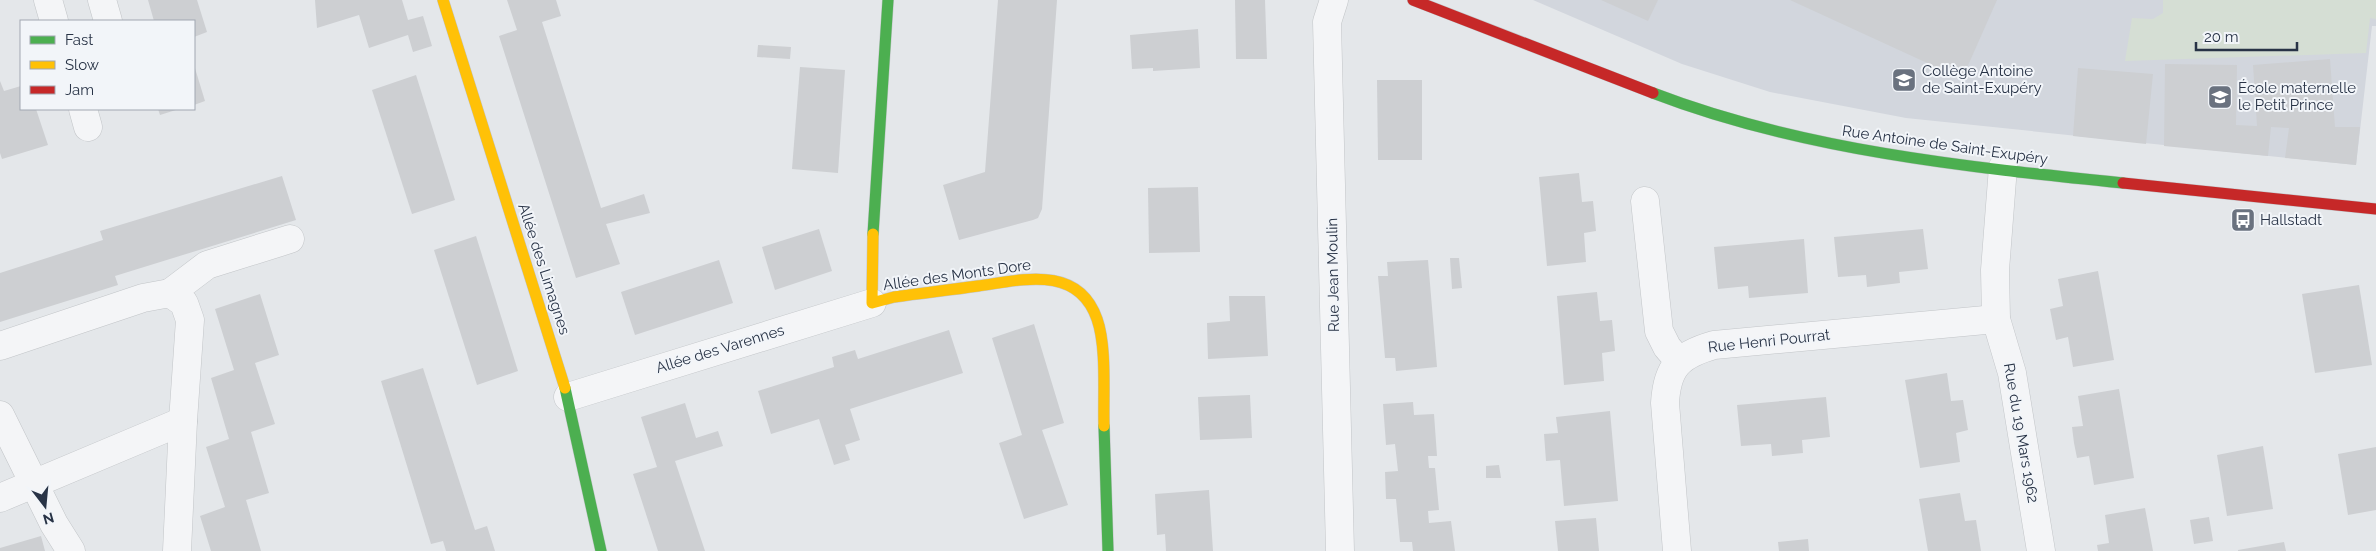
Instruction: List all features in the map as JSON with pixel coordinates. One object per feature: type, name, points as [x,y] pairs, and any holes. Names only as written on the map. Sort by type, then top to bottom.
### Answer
[{"type":"street","points":[[48,0],[54,20]]},
{"type":"street","points":[[102,0],[108,20]]},
{"type":"street","name":"Allée des Limagnes","points":[[443,0],[568,397],[602,551]]},
{"type":"street","name":"Allée des Monts Dore","points":[[888,0],[871,270],[872,303],[894,297],[1037,278],[1061,281],[1082,292],[1096,311],[1102,334],[1108,551]]},
{"type":"street","name":"Rue Jean Moulin","points":[[1334,0],[1327,22],[1340,551]]},
{"type":"street","name":"Rue Antoine de Saint-Exupéry","points":[[1413,0],[1696,109],[1846,148],[2085,179],[2376,209]]},
{"type":"street","name":"Rue du 19 Mars 1962","points":[[2003,167],[1995,270],[1996,319],[2012,373],[2042,551]]},
{"type":"street","points":[[1645,201],[1659,331],[1667,348],[1679,361]]},
{"type":"street","points":[[0,346],[143,298],[170,293],[206,265],[290,239]]},
{"type":"street","points":[[170,293],[184,303],[190,320],[182,421],[177,551]]},
{"type":"street","name":"Allée des Varennes","points":[[568,397],[872,303]]},
{"type":"street","name":"Rue Henri Pourrat","points":[[1677,551],[1665,403],[1666,380],[1679,361],[1696,350],[1714,345],[1996,319]]},
{"type":"street","points":[[0,415],[54,524],[71,551]]},
{"type":"street","points":[[0,498],[182,421]]},
{"type":"shaded area","points":[[1533,0],[2376,0],[2376,26],[2372,26],[2356,165],[1906,118],[1770,92],[1682,64]]},
{"type":"shaded area","points":[[2163,0],[2376,0],[2376,19],[2370,18],[2366,53],[2125,61],[2132,18],[2153,19],[2163,13]]},
{"type":"building","points":[[148,0],[197,0],[207,32],[195,37],[195,20],[154,20]]},
{"type":"building","points":[[315,0],[402,0],[408,20],[423,16],[432,46],[413,52],[408,35],[369,48],[359,15],[317,28]]},
{"type":"building","points":[[507,0],[556,0],[561,16],[542,22],[601,208],[644,194],[650,213],[606,224],[620,264],[576,278],[499,36],[517,30]]},
{"type":"building","points":[[998,0],[1057,0],[1042,209],[1038,218],[1033,220],[959,240],[943,185],[985,172]]},
{"type":"building","points":[[1235,0],[1265,0],[1267,59],[1236,59]]},
{"type":"building","points":[[1601,0],[1658,0],[1648,21]]},
{"type":"building","points":[[1790,0],[1997,0],[1962,79]]},
{"type":"building","points":[[1198,29],[1200,68],[1153,71],[1153,68],[1132,69],[1130,35]]},
{"type":"building","points":[[758,45],[791,47],[790,59],[757,57]]},
{"type":"building","points":[[2330,59],[2335,127],[2360,127],[2356,165],[2285,158],[2289,128],[2271,127],[2268,156],[2164,146],[2165,64],[2237,65],[2236,125],[2257,126],[2253,65]]},
{"type":"building","points":[[800,67],[845,70],[838,173],[792,169]]},
{"type":"building","points":[[195,68],[205,101],[195,105]]},
{"type":"building","points":[[2078,68],[2153,74],[2146,144],[2073,136]]},
{"type":"building","points":[[416,75],[455,200],[412,214],[372,90]]},
{"type":"building","points":[[1377,80],[1422,80],[1422,160],[1378,160]]},
{"type":"building","points":[[0,81],[4,91],[20,86],[20,110],[36,110],[48,145],[2,159],[0,153]]},
{"type":"building","points":[[158,110],[176,110],[160,115]]},
{"type":"building","points":[[1579,173],[1582,202],[1593,201],[1596,231],[1584,233],[1586,262],[1547,266],[1539,177]]},
{"type":"building","points":[[282,176],[296,220],[115,276],[118,285],[0,322],[0,273],[103,240],[100,231]]},
{"type":"building","points":[[1198,187],[1200,252],[1149,253],[1148,188]]},
{"type":"building","points":[[819,229],[832,271],[775,290],[762,247]]},
{"type":"building","points":[[1923,229],[1928,269],[1899,272],[1900,283],[1867,287],[1866,275],[1838,277],[1834,237]]},
{"type":"building","points":[[476,236],[518,371],[477,385],[434,250]]},
{"type":"building","points":[[1804,239],[1808,293],[1749,298],[1748,286],[1718,289],[1714,247]]},
{"type":"building","points":[[1450,258],[1459,258],[1462,288],[1452,289]]},
{"type":"building","points":[[719,260],[733,303],[635,335],[621,292]]},
{"type":"building","points":[[1428,260],[1437,367],[1396,371],[1395,358],[1385,358],[1378,276],[1388,276],[1387,262]]},
{"type":"building","points":[[2098,271],[2114,360],[2073,367],[2068,337],[2056,340],[2050,309],[2063,306],[2058,279]]},
{"type":"building","points":[[2359,285],[2372,365],[2315,373],[2302,294]]},
{"type":"building","points":[[1597,292],[1600,321],[1612,320],[1615,351],[1602,353],[1604,381],[1564,385],[1557,296]]},
{"type":"building","points":[[260,294],[279,355],[255,363],[275,424],[251,432],[269,493],[246,500],[261,551],[211,551],[200,516],[225,507],[206,447],[229,439],[211,378],[234,370],[215,309]]},
{"type":"building","points":[[1229,296],[1265,296],[1268,356],[1208,359],[1207,323],[1230,321]]},
{"type":"building","points":[[1034,324],[1064,423],[1042,430],[1068,505],[1024,519],[999,443],[1022,435],[992,338]]},
{"type":"building","points":[[949,330],[963,373],[850,409],[860,440],[845,445],[850,460],[834,465],[819,419],[771,434],[758,391],[834,367],[832,357],[855,350],[858,359]]},
{"type":"building","points":[[423,368],[475,530],[487,526],[495,551],[446,551],[443,541],[431,544],[381,381]]},
{"type":"building","points":[[1947,373],[1951,401],[1963,400],[1968,430],[1956,433],[1960,462],[1920,468],[1905,380]]},
{"type":"building","points":[[2119,389],[2134,478],[2094,485],[2089,456],[2077,458],[2074,443],[2072,427],[2083,426],[2078,396]]},
{"type":"building","points":[[1250,395],[1252,438],[1200,440],[1198,397]]},
{"type":"building","points":[[1826,397],[1830,437],[1802,440],[1803,453],[1772,456],[1771,444],[1741,446],[1737,405]]},
{"type":"building","points":[[1413,402],[1414,415],[1434,414],[1437,456],[1428,456],[1429,468],[1435,468],[1439,510],[1428,511],[1429,523],[1451,521],[1455,551],[1413,551],[1412,542],[1400,542],[1396,499],[1386,499],[1385,472],[1398,471],[1395,444],[1386,445],[1383,404]]},
{"type":"building","points":[[685,403],[696,438],[718,431],[723,446],[675,461],[705,551],[658,551],[633,474],[657,467],[641,417]]},
{"type":"building","points":[[1610,411],[1618,501],[1564,506],[1560,460],[1546,461],[1544,434],[1558,433],[1556,417]]},
{"type":"building","points":[[2263,446],[2273,509],[2227,516],[2217,455]]},
{"type":"building","points":[[2376,447],[2376,510],[2348,515],[2338,454]]},
{"type":"building","points":[[1499,465],[1501,478],[1486,478],[1486,466]]},
{"type":"building","points":[[1209,490],[1213,551],[1166,551],[1165,534],[1157,535],[1155,494]]},
{"type":"building","points":[[1960,493],[1965,521],[1976,520],[1981,551],[1928,551],[1919,499]]},
{"type":"building","points":[[2145,508],[2153,551],[2098,551],[2097,545],[2109,543],[2105,515]]},
{"type":"building","points":[[2209,517],[2213,541],[2194,544],[2190,520]]},
{"type":"building","points":[[1596,518],[1599,551],[1558,551],[1555,521]]},
{"type":"building","points":[[41,536],[45,551],[0,551],[0,548]]},
{"type":"building","points":[[1808,539],[1809,551],[1779,551],[1778,542]]},
{"type":"building","points":[[2284,542],[2286,551],[2238,551],[2238,550]]},
{"type":"traffic: fast","points":[[873,234],[888,0]]},
{"type":"traffic: fast","points":[[1653,93],[1709,113],[1825,142],[1944,163],[2123,183]]},
{"type":"traffic: fast","points":[[565,388],[601,551]]},
{"type":"traffic: fast","points":[[1104,426],[1108,551]]},
{"type":"traffic: slow","points":[[443,0],[565,388]]},
{"type":"traffic: slow","points":[[873,234],[872,303],[894,297],[1030,279],[1062,283],[1076,290],[1088,302],[1097,319],[1100,330],[1104,371],[1104,426]]},
{"type":"traffic: jam","points":[[1413,0],[1653,93]]},
{"type":"traffic: jam","points":[[2123,183],[2376,209]]},
{"type":"place","name":"Collège Antoine de Saint-Exupéry","points":[[1904,80]]},
{"type":"place","name":"École maternelle le Petit Prince","points":[[2220,97]]},
{"type":"place","name":"Hallstadt","points":[[2243,220]]}]
